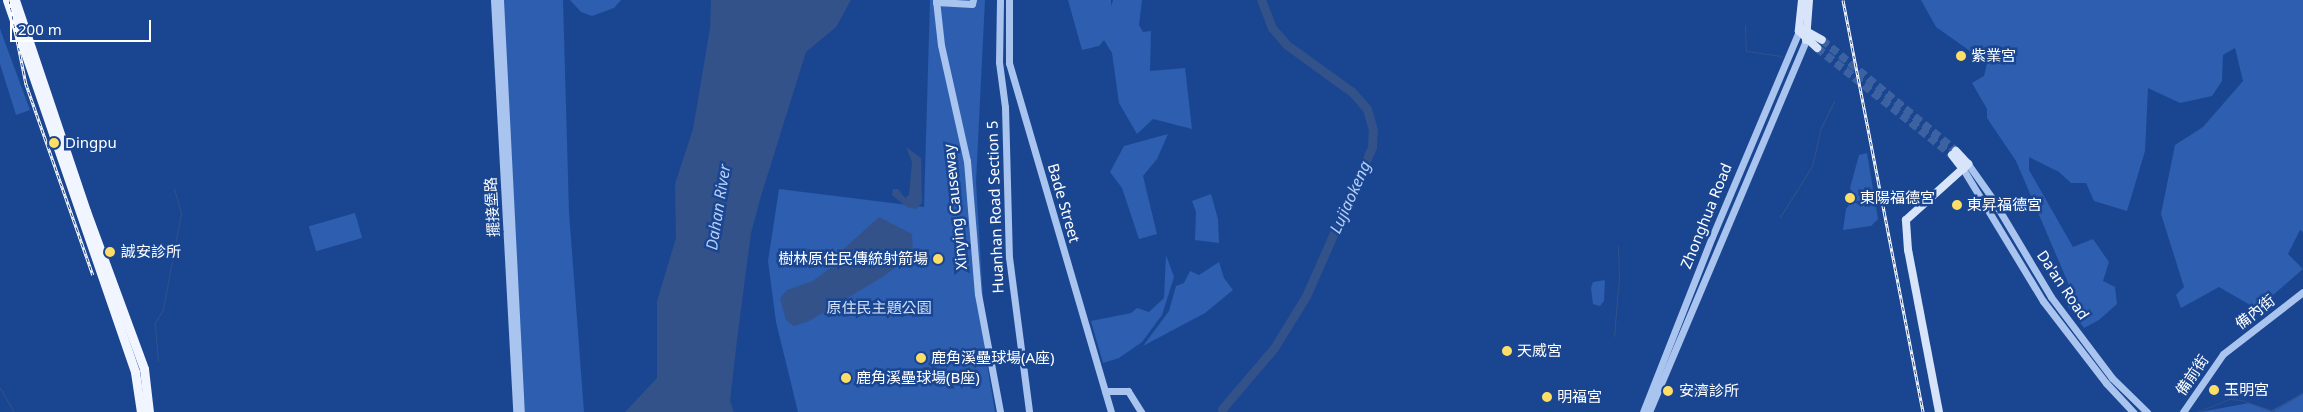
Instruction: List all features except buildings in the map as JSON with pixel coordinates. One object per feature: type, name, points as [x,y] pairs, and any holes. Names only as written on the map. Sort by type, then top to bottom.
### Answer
[{"type":"main road","points":[[8,0],[135,372],[141,412]]},
{"type":"main road","points":[[15,0],[86,211],[146,376],[149,412]]},
{"type":"main road","points":[[1799,31],[1809,31],[1820,44],[1806,40],[1799,31],[1802,0]]},
{"type":"main road","points":[[1806,40],[1809,31],[1809,0]]},
{"type":"main road","points":[[1939,412],[1908,250],[1906,220],[1966,167],[1954,153]]},
{"type":"street","name":"擺接堡路","points":[[494,0],[516,412]]},
{"type":"street","name":"擺接堡路","points":[[500,0],[521,412]]},
{"type":"street","points":[[936,1],[972,4],[973,0]]},
{"type":"street","name":"Huanhan Road Section 5","points":[[1000,0],[998,62],[1006,107],[1009,257],[1030,412]]},
{"type":"street","name":"Bade Street","points":[[1009,0],[1009,63],[1111,412]]},
{"type":"street","name":"Xinying Causeway","points":[[936,1],[941,45],[967,162],[978,294],[1000,412]]},
{"type":"street","name":"Zhonghua Road","points":[[1643,412],[1712,237],[1799,31]]},
{"type":"street","name":"Zhonghua Road","points":[[1649,412],[1806,40]]},
{"type":"street","name":"Da'an Road","points":[[1966,167],[2038,293],[2106,383],[2133,412]]},
{"type":"street","name":"Da'an Road","points":[[1966,167],[1992,198],[2058,306],[2112,378],[2147,412]]},
{"type":"street","name":"備內街","points":[[2223,354],[2303,292]]},
{"type":"street","name":"備前街","points":[[2183,412],[2223,354]]},
{"type":"street","points":[[1105,391],[1128,391],[1142,412]]},
{"type":"green space","points":[[502,0],[563,0],[569,212],[584,412],[525,412]]},
{"type":"green space","points":[[570,0],[621,0],[614,8],[592,16],[581,12]]},
{"type":"green space","name":"原住民主題公園","points":[[930,0],[985,0],[976,182],[987,364],[995,412],[798,412],[776,322],[768,261],[779,189],[924,207]]},
{"type":"green space","points":[[1068,0],[1111,0],[1111,6],[1113,0],[1142,0],[1139,25],[1143,32],[1151,31],[1150,71],[1185,68],[1192,129],[1153,119],[1137,134],[1119,103],[1112,53],[1104,40],[1099,46],[1082,50]]},
{"type":"green space","points":[[1921,0],[2303,0],[2303,232],[2300,230],[2288,254],[2303,269],[2257,309],[2219,287],[2181,308],[2176,295],[2184,287],[2161,214],[2175,145],[2203,127],[2243,81],[2235,48],[2223,55],[2222,81],[2212,96],[2180,103],[2148,88],[2145,151],[2127,211],[2094,201],[2086,183],[2071,183],[2059,172],[2029,157],[2029,170],[2073,247],[2093,239],[2109,262],[2103,281],[2115,287],[2117,304],[2099,320],[2084,328],[2068,307],[2069,285],[2016,161],[1987,118],[1987,109],[1972,83],[1984,76],[1987,63],[1936,27]]},
{"type":"green space","points":[[0,29],[30,110],[16,115],[0,64]]},
{"type":"green space","points":[[1168,134],[1157,159],[1143,176],[1157,234],[1139,239],[1122,188],[1110,172],[1124,146]]},
{"type":"green space","points":[[1867,153],[1878,219],[1871,226],[1843,230],[1846,209],[1855,197],[1850,188],[1859,155]]},
{"type":"green space","points":[[1211,194],[1218,219],[1219,243],[1195,240],[1196,212],[1192,201]]},
{"type":"green space","points":[[355,213],[362,238],[316,251],[309,226]]},
{"type":"green space","points":[[1166,255],[1174,277],[1162,315],[1142,342],[1119,358],[1103,363],[1091,321],[1131,313],[1137,308],[1149,312],[1164,298]]},
{"type":"green space","points":[[1219,262],[1224,278],[1233,290],[1205,313],[1143,346],[1169,311],[1176,286],[1184,283],[1190,271],[1199,275]]},
{"type":"green space","points":[[1605,280],[1604,301],[1600,306],[1593,304],[1591,288],[1593,282]]},
{"type":"green space","points":[[2303,393],[2303,412],[2200,412],[2249,403],[2271,411]]},
{"type":"water","name":"Dahan River","points":[[711,0],[851,0],[836,27],[806,52],[761,196],[751,233],[737,340],[730,401],[734,412],[625,412],[657,378],[657,301],[676,238],[675,184],[693,129],[710,28]]},
{"type":"water","points":[[906,147],[921,158],[922,203],[916,209],[907,207],[892,195],[893,189],[898,189],[905,198],[909,195],[912,162]]},
{"type":"water","points":[[879,217],[912,234],[913,254],[884,276],[809,321],[794,326],[786,320],[780,298],[787,290],[813,281],[830,268],[837,255]]},
{"type":"waterway","name":"Lujiaokeng","points":[[1222,409],[1274,348],[1306,296],[1372,147],[1373,130],[1367,109],[1352,92],[1287,45],[1272,28],[1261,0]]},
{"type":"waterway","points":[[1745,25],[1746,51],[1782,56]]},
{"type":"waterway","points":[[1780,217],[1812,166],[1820,130],[1834,101]]},
{"type":"waterway","points":[[158,361],[155,323],[163,309],[181,213],[174,189]]},
{"type":"waterway","points":[[1614,336],[1619,277],[1618,246]]},
{"type":"waterway","points":[[0,388],[14,412]]},
{"type":"waterway","points":[[2197,412],[2230,399],[2241,400],[2273,411],[2303,392]]},
{"type":"tunnel","points":[[1822,40],[1956,151]]},
{"type":"tunnel","points":[[1817,48],[1952,155]]},
{"type":"railway","points":[[9,0],[26,84],[93,275]]},
{"type":"railway","points":[[1843,0],[1923,412]]},
{"type":"place","name":"紫業宮","points":[[1961,56]]},
{"type":"place","name":"Dingpu","points":[[54,143]]},
{"type":"place","name":"東陽福德宮","points":[[1850,198]]},
{"type":"place","name":"東昇福德宮","points":[[1957,205]]},
{"type":"place","name":"誠安診所","points":[[110,252]]},
{"type":"place","name":"樹林原住民傳統射箭場","points":[[938,259]]},
{"type":"place","name":"天威宮","points":[[1507,351]]},
{"type":"place","name":"鹿角溪壘球場(A座)","points":[[921,358]]},
{"type":"place","name":"鹿角溪壘球場(B座)","points":[[846,378]]},
{"type":"place","name":"玉明宮","points":[[2214,390]]},
{"type":"place","name":"安濟診所","points":[[1668,391]]},
{"type":"place","name":"明福宮","points":[[1547,397]]}]
